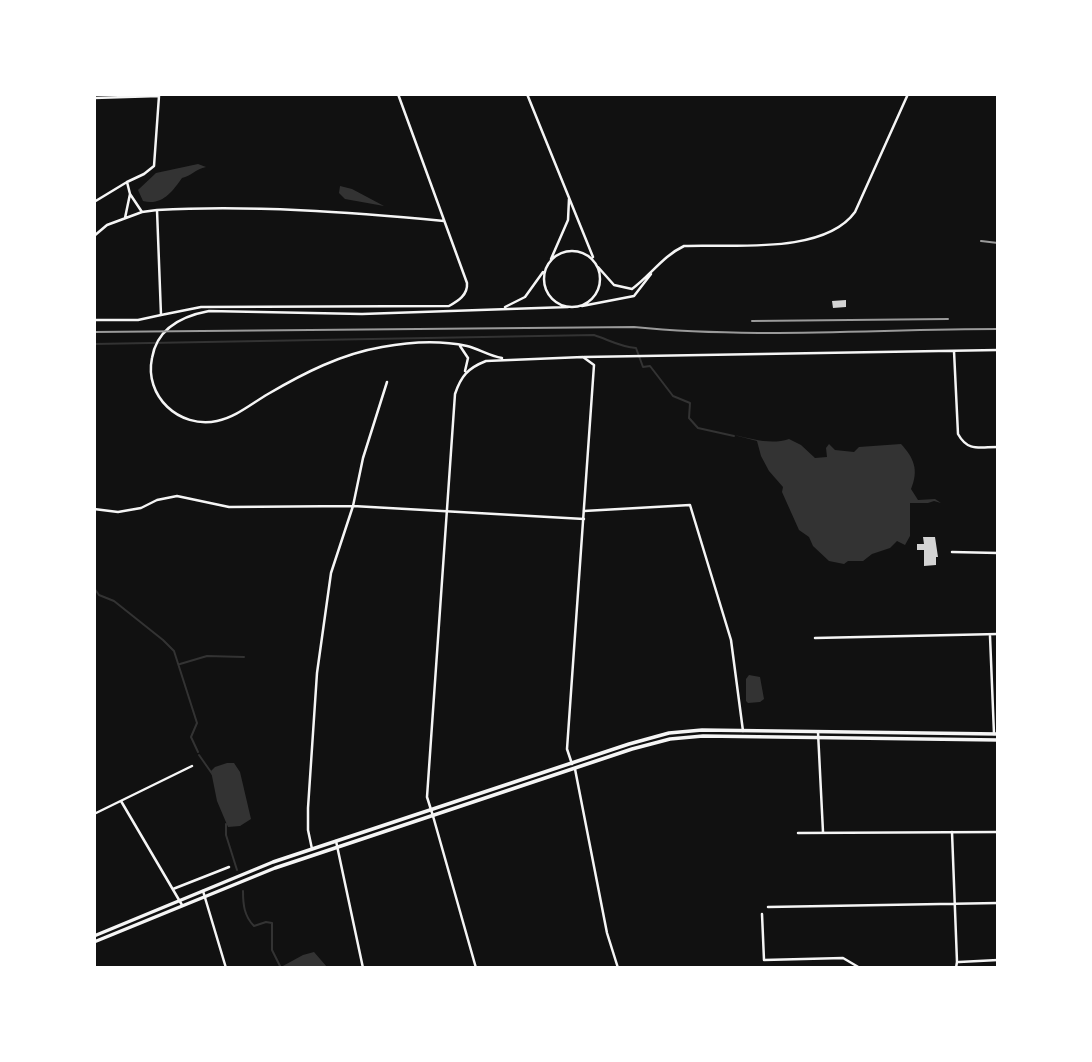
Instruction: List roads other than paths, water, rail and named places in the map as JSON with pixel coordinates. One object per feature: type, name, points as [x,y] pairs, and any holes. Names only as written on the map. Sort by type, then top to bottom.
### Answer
[{"type":"main road","points":[[94,942],[312,849],[669,733],[743,731],[996,734]]},
{"type":"main road","points":[[204,893],[643,746],[685,737],[998,740]]},
{"type":"main road","points":[[94,936],[181,903]]},
{"type":"street","points":[[94,97],[176,94]]},
{"type":"street","points":[[94,320],[136,320],[201,307],[449,306],[462,297],[468,288],[397,94]]},
{"type":"street","points":[[527,94],[598,267],[614,285],[627,289],[632,289],[655,269]]},
{"type":"street","points":[[509,359],[443,343],[379,347],[307,372],[237,414],[219,421],[206,422],[187,419],[165,405],[152,382],[151,363],[160,338],[173,324],[191,315],[219,311],[362,314],[604,304],[634,296],[669,253],[684,246],[789,244],[812,240],[850,219],[855,212],[908,94]]},
{"type":"street","points":[[94,202],[154,166],[159,95]]},
{"type":"street","points":[[127,182],[130,194],[142,212]]},
{"type":"street","points":[[502,308],[525,297],[550,261],[568,220],[568,192]]},
{"type":"street","points":[[125,218],[130,194]]},
{"type":"street","points":[[94,236],[107,225],[142,212],[157,210],[332,212],[443,221]]},
{"type":"street","points":[[157,210],[161,315]]},
{"type":"street","points":[[550,261],[562,252],[572,250],[586,254],[594,260]]},
{"type":"street","points":[[578,307],[587,303],[597,292],[601,278],[598,267]]},
{"type":"street","points":[[545,269],[544,279],[548,293],[554,301],[568,307]]},
{"type":"street","points":[[460,346],[466,353],[468,363],[455,394],[427,797],[477,968]]},
{"type":"street","points":[[462,377],[471,367],[486,361],[509,359],[998,350]]},
{"type":"street","points":[[954,351],[958,434],[965,445],[998,447]]},
{"type":"street","points":[[583,357],[592,362],[594,369],[567,749],[575,769],[607,933],[618,968]]},
{"type":"street","points":[[312,849],[308,819],[317,673],[331,573],[353,506],[363,458],[387,382]]},
{"type":"street","points":[[94,509],[118,512],[141,508],[157,500],[177,496],[229,508],[353,506],[584,519]]},
{"type":"street","points":[[584,511],[690,505],[731,640],[743,731]]},
{"type":"street","points":[[952,552],[998,553]]},
{"type":"street","points":[[990,634],[996,734]]},
{"type":"street","points":[[815,638],[998,634]]},
{"type":"street","points":[[818,732],[824,832]]},
{"type":"street","points":[[94,814],[192,766]]},
{"type":"street","points":[[121,801],[181,903]]},
{"type":"street","points":[[953,832],[956,968]]},
{"type":"street","points":[[798,833],[998,832]]},
{"type":"street","points":[[336,841],[363,968]]},
{"type":"street","points":[[173,889],[229,867]]},
{"type":"street","points":[[204,893],[226,968]]},
{"type":"street","points":[[768,907],[998,903]]},
{"type":"street","points":[[762,914],[764,960],[843,958],[860,968]]},
{"type":"street","points":[[957,962],[998,960]]},
{"type":"waterway","points":[[94,344],[594,335],[636,348],[643,367],[650,366],[673,396],[690,403],[689,418],[698,428],[734,436]]},
{"type":"waterway","points":[[94,588],[99,595],[114,601],[174,651],[197,723],[191,737],[198,752]]},
{"type":"waterway","points":[[180,664],[207,656],[244,657]]},
{"type":"waterway","points":[[199,755],[213,775]]},
{"type":"waterway","points":[[226,824],[226,835],[237,870]]},
{"type":"waterway","points":[[243,891],[245,910],[254,926],[272,923],[272,950],[281,968]]},
{"type":"railway","points":[[981,241],[998,243]]},
{"type":"railway","points":[[752,321],[948,319]]},
{"type":"railway","points":[[94,332],[634,327],[770,333],[998,329]]}]
